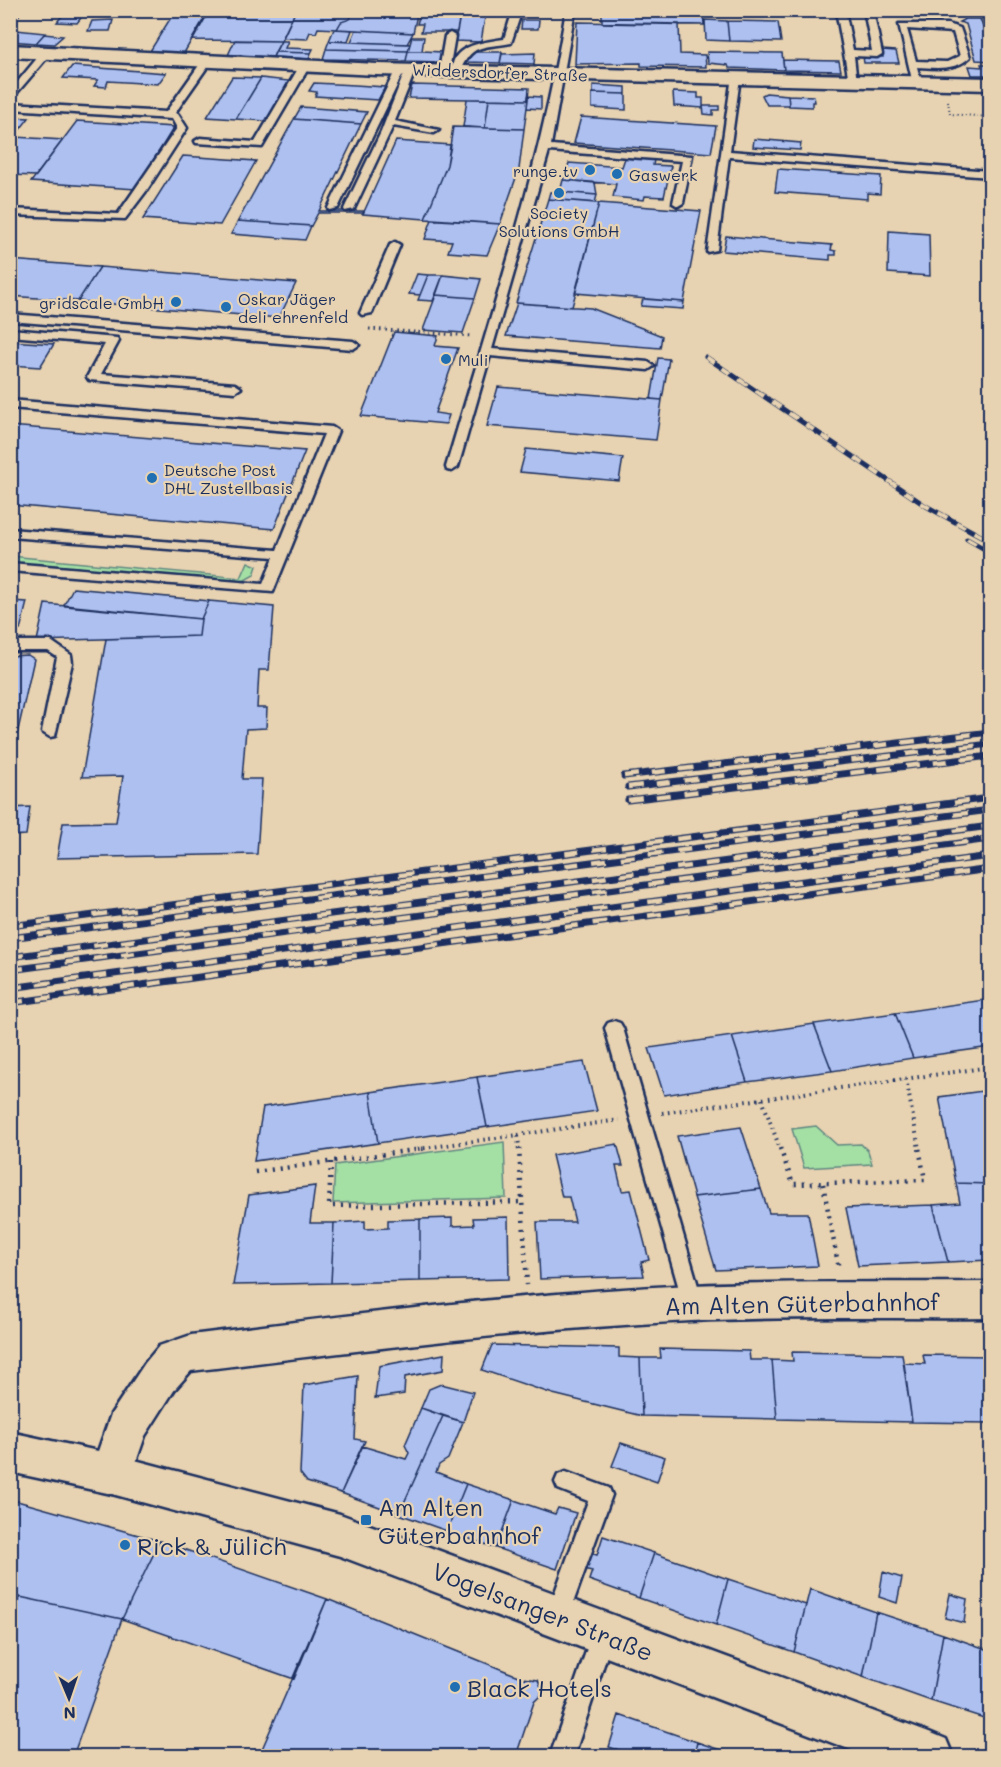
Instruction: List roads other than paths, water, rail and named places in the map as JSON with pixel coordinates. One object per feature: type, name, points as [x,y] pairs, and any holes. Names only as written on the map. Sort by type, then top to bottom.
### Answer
[{"type":"main road","name":"Widdersdorfer Straße","points":[[10,51],[205,63],[561,74],[854,81],[914,73],[990,84]]},
{"type":"main road","name":"Am Alten Güterbahnhof","points":[[112,1474],[126,1428],[174,1359],[191,1353],[410,1326],[693,1303],[990,1300]]},
{"type":"main road","name":"Vogelsanger Straße","points":[[10,1452],[112,1474],[340,1535],[929,1756]]},
{"type":"lane","points":[[10,20],[17,10]]},
{"type":"lane","points":[[450,71],[460,55],[468,48],[508,40],[518,10]]},
{"type":"lane","points":[[452,467],[464,431],[463,422],[545,148],[561,74],[571,10]]},
{"type":"lane","points":[[840,10],[854,81]]},
{"type":"lane","points":[[848,53],[877,54],[868,10]]},
{"type":"lane","points":[[903,26],[948,27],[957,30],[965,57],[951,64],[914,73],[903,26]]},
{"type":"lane","points":[[450,36],[450,71]]},
{"type":"lane","points":[[10,98],[46,53]]},
{"type":"lane","points":[[168,116],[205,63]]},
{"type":"lane","points":[[200,141],[258,145],[304,67]]},
{"type":"lane","points":[[349,209],[390,123],[405,70]]},
{"type":"lane","points":[[333,208],[405,70]]},
{"type":"lane","points":[[711,250],[735,78]]},
{"type":"lane","points":[[10,106],[175,116],[182,128],[142,190],[134,197],[121,217],[10,212]]},
{"type":"lane","points":[[390,123],[404,124],[412,129],[434,130]]},
{"type":"lane","points":[[545,148],[688,158],[678,203]]},
{"type":"lane","points":[[725,154],[990,174]]},
{"type":"lane","points":[[366,313],[395,245]]},
{"type":"lane","points":[[10,317],[353,345]]},
{"type":"lane","points":[[10,332],[113,341],[93,377],[235,388]]},
{"type":"lane","points":[[484,352],[648,366]]},
{"type":"lane","points":[[10,404],[332,431],[268,589],[10,567]]},
{"type":"lane","points":[[10,533],[282,554]]},
{"type":"lane","points":[[10,646],[51,646],[64,655],[65,663],[50,732]]},
{"type":"lane","points":[[614,1028],[693,1303]]},
{"type":"lane","points":[[557,1617],[601,1496],[566,1482]]},
{"type":"lane","points":[[562,1756],[603,1634]]},
{"type":"railway","points":[[706,357],[926,506],[990,541]]},
{"type":"railway","points":[[967,539],[990,552]]},
{"type":"railway","points":[[624,776],[990,732]]},
{"type":"railway","points":[[628,787],[990,744]]},
{"type":"railway","points":[[628,800],[990,756]]},
{"type":"railway","points":[[10,926],[990,798]]},
{"type":"railway","points":[[10,938],[990,810]]},
{"type":"railway","points":[[10,957],[990,826]]},
{"type":"railway","points":[[10,970],[990,839]]},
{"type":"railway","points":[[10,988],[990,856]]},
{"type":"railway","points":[[10,1003],[990,869]]},
{"type":"place","name":"runge.tv","points":[[590,170]]},
{"type":"place","name":"Gaswerk","points":[[617,174]]},
{"type":"place","name":"Society Solutions GmbH","points":[[559,193]]},
{"type":"place","name":"gridscale GmbH","points":[[176,302]]},
{"type":"place","name":"Oskar Jäger deli ehrenfeld","points":[[226,307]]},
{"type":"place","name":"Muli","points":[[446,359]]},
{"type":"place","name":"Deutsche Post DHL Zustellbasis","points":[[152,478]]},
{"type":"place","name":"Am Alten Güterbahnhof","points":[[366,1520]]},
{"type":"place","name":"Rick & Jülich","points":[[125,1545]]},
{"type":"place","name":"Black Hotels","points":[[455,1687]]}]
